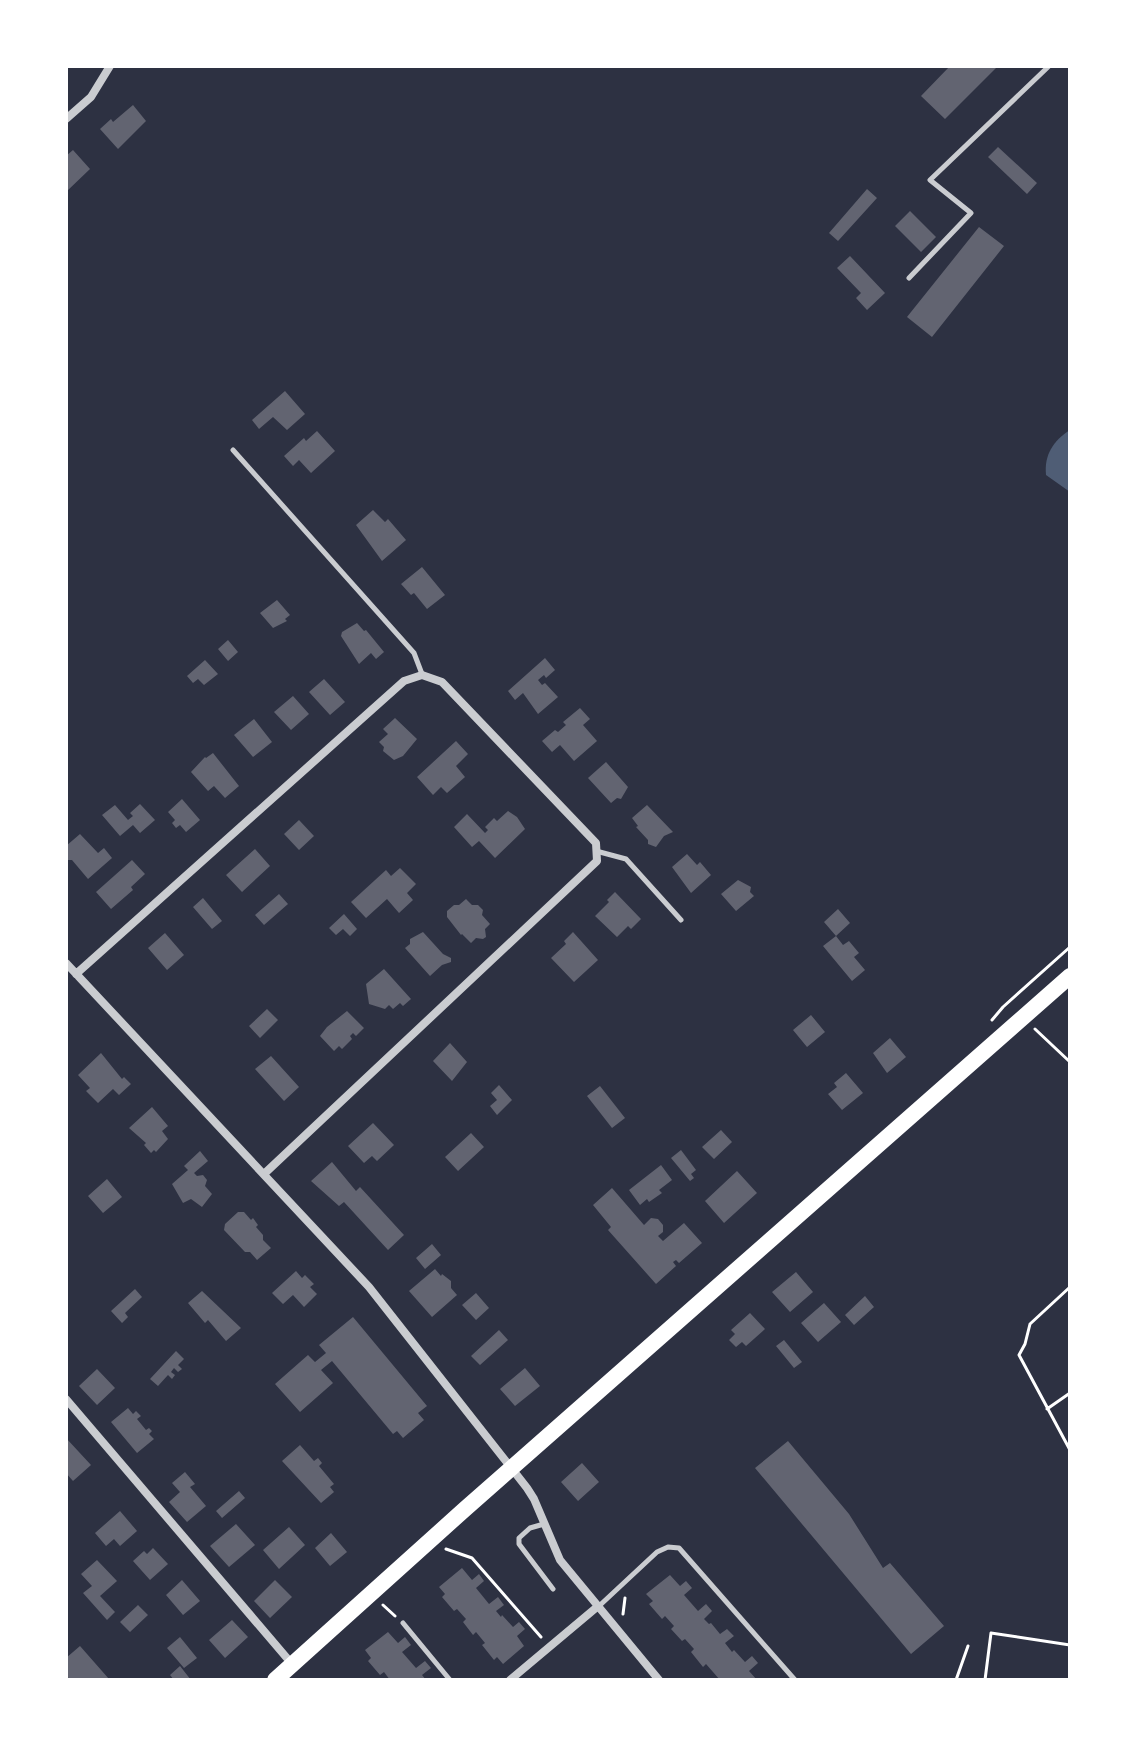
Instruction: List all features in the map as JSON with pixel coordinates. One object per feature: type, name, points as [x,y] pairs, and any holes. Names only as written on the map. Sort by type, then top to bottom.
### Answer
[{"type":"main road","points":[[275,1680],[1070,976]]},
{"type":"street","points":[[66,119],[91,97],[110,66]]},
{"type":"street","points":[[76,974],[404,681],[422,675],[442,682],[596,843],[597,861],[264,1174]]},
{"type":"street","points":[[66,963],[369,1287],[534,1499],[560,1560],[659,1680]]},
{"type":"street","points":[[66,1399],[292,1664]]},
{"type":"street","points":[[510,1680],[597,1607]]},
{"type":"lane","points":[[909,278],[971,213],[930,180],[1049,66]]},
{"type":"lane","points":[[233,450],[414,653],[422,675]]},
{"type":"lane","points":[[596,851],[626,859],[681,920]]},
{"type":"lane","points":[[544,1524],[530,1528],[519,1538],[519,1544],[553,1589]]},
{"type":"lane","points":[[597,1607],[657,1552],[668,1547],[679,1548],[795,1680]]},
{"type":"lane","points":[[403,1623],[450,1680]]},
{"type":"path","points":[[1023,1018],[1070,1062]]},
{"type":"path","points":[[1070,1287],[1030,1324],[1019,1355],[1070,1450]]},
{"type":"path","points":[[1047,1409],[1070,1393]]},
{"type":"path","points":[[446,1549],[472,1558],[503,1599],[541,1637]]},
{"type":"path","points":[[482,1578],[486,1574]]},
{"type":"path","points":[[623,1615],[626,1594]]},
{"type":"path","points":[[381,1602],[403,1623]]},
{"type":"path","points":[[522,1626],[528,1622]]},
{"type":"path","points":[[985,1680],[991,1633],[1070,1645]]},
{"type":"path","points":[[956,1680],[968,1646]]},
{"type":"water","points":[[1070,430],[1070,492],[1046,475],[1046,468],[1051,449]]},
{"type":"building","points":[[950,66],[998,66],[945,119],[921,96]]},
{"type":"building","points":[[133,105],[146,121],[118,149],[100,129]]},
{"type":"building","points":[[998,147],[1037,183],[1027,194],[988,157]]},
{"type":"building","points":[[73,150],[90,169],[66,192],[66,156]]},
{"type":"building","points":[[867,189],[877,198],[838,241],[829,233]]},
{"type":"building","points":[[910,211],[936,237],[921,252],[895,226]]},
{"type":"building","points":[[979,227],[1004,246],[932,337],[907,317]]},
{"type":"building","points":[[850,256],[885,293],[867,310],[856,298],[861,293],[837,268]]},
{"type":"building","points":[[285,391],[305,414],[287,430],[273,417],[259,429],[252,420]]},
{"type":"building","points":[[317,431],[335,451],[311,473],[299,460],[293,466],[284,456]]},
{"type":"building","points":[[373,510],[385,522],[388,519],[406,540],[382,561],[356,525]]},
{"type":"building","points":[[422,567],[445,595],[427,609],[414,593],[411,595],[401,584]]},
{"type":"building","points":[[277,600],[290,615],[285,619],[287,621],[273,628],[260,613]]},
{"type":"building","points":[[357,623],[384,652],[376,659],[371,653],[359,664],[341,636],[342,632]]},
{"type":"building","points":[[228,640],[238,652],[228,661],[218,649]]},
{"type":"building","points":[[545,658],[555,670],[538,680],[558,697],[538,714],[523,693],[515,700],[508,691]]},
{"type":"building","points":[[205,660],[218,674],[204,685],[198,679],[193,683],[187,676]]},
{"type":"building","points":[[324,679],[345,702],[330,715],[309,692]]},
{"type":"building","points":[[293,696],[309,714],[291,730],[274,712]]},
{"type":"building","points":[[580,708],[590,719],[583,725],[597,741],[574,761],[560,745],[552,752],[542,741],[555,730],[558,732],[566,725],[563,722]]},
{"type":"building","points":[[395,718],[417,739],[403,756],[394,760],[383,751],[384,747],[379,742],[388,734],[383,729]]},
{"type":"building","points":[[254,719],[272,742],[253,757],[234,735]]},
{"type":"building","points":[[456,741],[468,754],[456,766],[465,777],[447,793],[441,787],[433,795],[417,777]]},
{"type":"building","points":[[213,753],[239,786],[225,798],[214,786],[208,791],[191,772]]},
{"type":"building","points":[[606,762],[628,787],[621,799],[617,798],[611,803],[588,778]]},
{"type":"building","points":[[182,799],[200,820],[186,832],[180,825],[176,828],[172,823],[175,820],[168,812]]},
{"type":"building","points":[[140,804],[155,820],[140,833],[133,825],[120,836],[102,815],[115,805],[128,820],[133,816],[130,813]]},
{"type":"building","points":[[647,805],[673,832],[664,836],[656,847],[648,844],[632,818]]},
{"type":"building","points":[[508,811],[517,817],[525,829],[495,858],[479,841],[472,847],[454,827],[467,814],[485,833],[488,830],[485,827],[494,818],[497,821]]},
{"type":"building","points":[[299,820],[314,836],[299,850],[284,834]]},
{"type":"building","points":[[80,834],[98,853],[104,848],[112,858],[88,879],[72,860],[66,860],[66,846]]},
{"type":"building","points":[[255,849],[270,866],[242,892],[226,875]]},
{"type":"building","points":[[687,854],[697,865],[700,862],[711,875],[691,893],[672,867]]},
{"type":"building","points":[[132,860],[145,874],[131,887],[133,890],[111,909],[96,892]]},
{"type":"building","points":[[400,868],[416,884],[407,893],[413,900],[399,913],[387,899],[366,918],[351,902],[386,870],[391,876]]},
{"type":"building","points":[[738,880],[751,887],[750,892],[754,896],[736,911],[721,894]]},
{"type":"building","points":[[615,892],[641,919],[617,937],[595,916]]},
{"type":"building","points":[[279,894],[288,904],[264,925],[255,915]]},
{"type":"building","points":[[203,898],[222,921],[212,929],[193,907]]},
{"type":"building","points":[[466,899],[483,910],[482,915],[490,924],[485,929],[486,937],[476,938],[471,943],[447,917],[447,911]]},
{"type":"building","points":[[838,909],[850,923],[836,936],[824,922]]},
{"type":"building","points":[[344,914],[357,929],[350,936],[343,929],[336,935],[329,928]]},
{"type":"building","points":[[423,932],[443,954],[451,958],[451,962],[442,965],[430,976],[405,948],[410,944],[410,939]]},
{"type":"building","points":[[573,932],[598,960],[574,982],[551,958],[566,944],[564,941]]},
{"type":"building","points":[[165,933],[184,955],[167,970],[148,948]]},
{"type":"building","points":[[836,936],[843,945],[849,941],[859,953],[854,957],[865,970],[852,981],[823,946]]},
{"type":"building","points":[[384,969],[411,999],[403,1006],[400,1003],[393,1009],[389,1005],[385,1009],[369,1004],[366,984]]},
{"type":"building","points":[[267,1009],[278,1020],[260,1038],[249,1026]]},
{"type":"building","points":[[347,1011],[364,1028],[356,1036],[353,1033],[350,1036],[352,1039],[342,1049],[339,1046],[334,1051],[320,1036]]},
{"type":"building","points":[[811,1015],[825,1032],[807,1047],[793,1030]]},
{"type":"building","points":[[890,1038],[906,1057],[887,1073],[873,1053]]},
{"type":"building","points":[[450,1043],[467,1062],[452,1081],[433,1061]]},
{"type":"building","points":[[101,1053],[122,1079],[124,1077],[131,1084],[119,1095],[113,1089],[98,1103],[86,1091],[90,1088],[78,1075]]},
{"type":"building","points":[[271,1056],[299,1087],[284,1101],[255,1069]]},
{"type":"building","points":[[846,1073],[863,1093],[842,1110],[828,1094],[837,1087],[834,1083]]},
{"type":"building","points":[[499,1085],[512,1100],[497,1115],[490,1106],[497,1100],[491,1093]]},
{"type":"building","points":[[600,1086],[625,1118],[612,1128],[587,1096]]},
{"type":"building","points":[[152,1107],[168,1126],[162,1131],[168,1139],[156,1152],[151,1153],[144,1145],[146,1143],[129,1128]]},
{"type":"building","points":[[373,1123],[394,1145],[377,1161],[372,1156],[364,1163],[348,1146]]},
{"type":"building","points":[[721,1130],[732,1142],[714,1159],[702,1147]]},
{"type":"building","points":[[471,1133],[484,1147],[458,1171],[445,1157]]},
{"type":"building","points":[[681,1150],[696,1170],[691,1174],[694,1178],[690,1181],[671,1158]]},
{"type":"building","points":[[200,1151],[208,1161],[194,1173],[203,1175],[207,1180],[205,1186],[212,1194],[202,1207],[191,1199],[183,1203],[172,1184],[188,1170],[184,1166]]},
{"type":"building","points":[[332,1162],[356,1191],[360,1187],[404,1235],[388,1250],[344,1202],[339,1206],[311,1181]]},
{"type":"building","points":[[661,1165],[672,1180],[659,1190],[662,1193],[640,1205],[629,1190]]},
{"type":"building","points":[[737,1171],[757,1193],[724,1223],[705,1201]]},
{"type":"building","points":[[107,1179],[122,1197],[103,1213],[88,1196]]},
{"type":"building","points":[[612,1188],[644,1225],[651,1218],[658,1219],[663,1225],[663,1232],[658,1236],[663,1241],[684,1223],[702,1243],[679,1263],[676,1260],[673,1262],[676,1266],[656,1284],[608,1230],[611,1227],[593,1205]]},
{"type":"building","points":[[238,1212],[244,1212],[251,1220],[253,1218],[263,1240],[271,1248],[257,1260],[224,1230],[225,1224]]},
{"type":"building","points":[[432,1244],[441,1255],[425,1269],[416,1258]]},
{"type":"building","points":[[435,1269],[451,1281],[451,1288],[457,1295],[432,1317],[409,1291]]},
{"type":"building","points":[[296,1271],[314,1284],[310,1287],[317,1294],[304,1307],[293,1295],[283,1304],[272,1293]]},
{"type":"building","points":[[796,1272],[813,1292],[790,1312],[772,1292]]},
{"type":"building","points":[[135,1289],[142,1297],[125,1313],[128,1317],[122,1323],[111,1311]]},
{"type":"building","points":[[202,1291],[241,1328],[226,1341],[188,1303]]},
{"type":"building","points":[[476,1293],[489,1308],[476,1320],[462,1305]]},
{"type":"building","points":[[865,1296],[874,1307],[854,1325],[845,1315]]},
{"type":"building","points":[[824,1303],[841,1322],[818,1342],[801,1323]]},
{"type":"building","points":[[750,1313],[765,1329],[746,1346],[742,1342],[736,1347],[729,1340],[735,1334],[731,1330]]},
{"type":"building","points":[[353,1317],[427,1406],[418,1413],[424,1420],[403,1438],[397,1431],[393,1434],[332,1361],[321,1370],[333,1383],[300,1412],[275,1384],[308,1355],[315,1362],[326,1353],[319,1345]]},
{"type":"building","points":[[499,1330],[508,1340],[480,1365],[471,1356]]},
{"type":"building","points":[[784,1340],[802,1362],[794,1368],[776,1346]]},
{"type":"building","points":[[176,1351],[184,1359],[178,1365],[182,1369],[178,1372],[174,1368],[172,1379],[168,1375],[158,1386],[150,1379]]},
{"type":"building","points":[[525,1368],[540,1386],[515,1406],[500,1389]]},
{"type":"building","points":[[97,1369],[115,1388],[97,1405],[79,1386]]},
{"type":"building","points":[[128,1408],[133,1414],[136,1411],[141,1416],[137,1419],[146,1430],[149,1428],[152,1431],[149,1434],[154,1439],[137,1453],[111,1422]]},
{"type":"building","points":[[66,1438],[91,1465],[73,1481],[66,1473]]},
{"type":"building","points":[[788,1441],[849,1514],[883,1568],[890,1563],[944,1626],[911,1654],[755,1468]]},
{"type":"building","points":[[300,1445],[314,1461],[318,1458],[322,1463],[319,1466],[334,1484],[330,1487],[334,1492],[321,1503],[282,1461]]},
{"type":"building","points":[[582,1463],[599,1482],[578,1501],[561,1482]]},
{"type":"building","points":[[185,1472],[195,1484],[190,1487],[206,1506],[187,1522],[169,1502],[180,1492],[172,1483]]},
{"type":"building","points":[[239,1491],[245,1498],[222,1518],[216,1511]]},
{"type":"building","points":[[120,1511],[137,1531],[120,1546],[114,1539],[106,1546],[95,1533]]},
{"type":"building","points":[[236,1524],[255,1545],[229,1567],[210,1546]]},
{"type":"building","points":[[289,1527],[305,1545],[279,1569],[263,1550]]},
{"type":"building","points":[[331,1533],[347,1552],[330,1566],[315,1548]]},
{"type":"building","points":[[153,1548],[168,1564],[150,1580],[133,1561]]},
{"type":"building","points":[[97,1560],[117,1581],[100,1596],[115,1612],[107,1620],[83,1593],[92,1586],[81,1574]]},
{"type":"building","points":[[462,1568],[472,1580],[479,1574],[484,1581],[476,1588],[489,1604],[498,1597],[504,1605],[496,1611],[501,1617],[513,1627],[519,1622],[525,1629],[517,1636],[524,1646],[503,1664],[497,1657],[494,1660],[482,1645],[485,1643],[476,1632],[473,1635],[463,1622],[466,1619],[442,1597],[445,1594],[439,1587]]},
{"type":"building","points":[[670,1575],[680,1586],[686,1581],[692,1588],[684,1595],[698,1611],[706,1604],[712,1611],[704,1619],[709,1624],[720,1634],[727,1629],[734,1636],[725,1643],[732,1652],[734,1650],[745,1662],[752,1656],[758,1663],[749,1671],[757,1680],[720,1680],[706,1664],[703,1667],[691,1652],[694,1649],[671,1629],[674,1626],[665,1616],[662,1619],[649,1604],[653,1601],[646,1594]]},
{"type":"building","points":[[182,1580],[200,1601],[183,1615],[166,1595]]},
{"type":"building","points":[[275,1580],[292,1597],[270,1618],[254,1601]]},
{"type":"building","points":[[138,1605],[148,1615],[130,1632],[120,1622]]},
{"type":"building","points":[[232,1620],[248,1637],[225,1658],[209,1640]]},
{"type":"building","points":[[388,1632],[398,1643],[405,1637],[411,1645],[402,1652],[416,1668],[425,1661],[431,1668],[422,1675],[426,1680],[390,1680],[384,1672],[380,1675],[368,1661],[371,1658],[365,1650]]},
{"type":"building","points":[[180,1637],[197,1658],[184,1668],[167,1648]]},
{"type":"building","points":[[80,1646],[109,1679],[70,1680],[66,1675],[66,1658]]},
{"type":"building","points":[[180,1666],[191,1680],[174,1680],[170,1675]]}]
